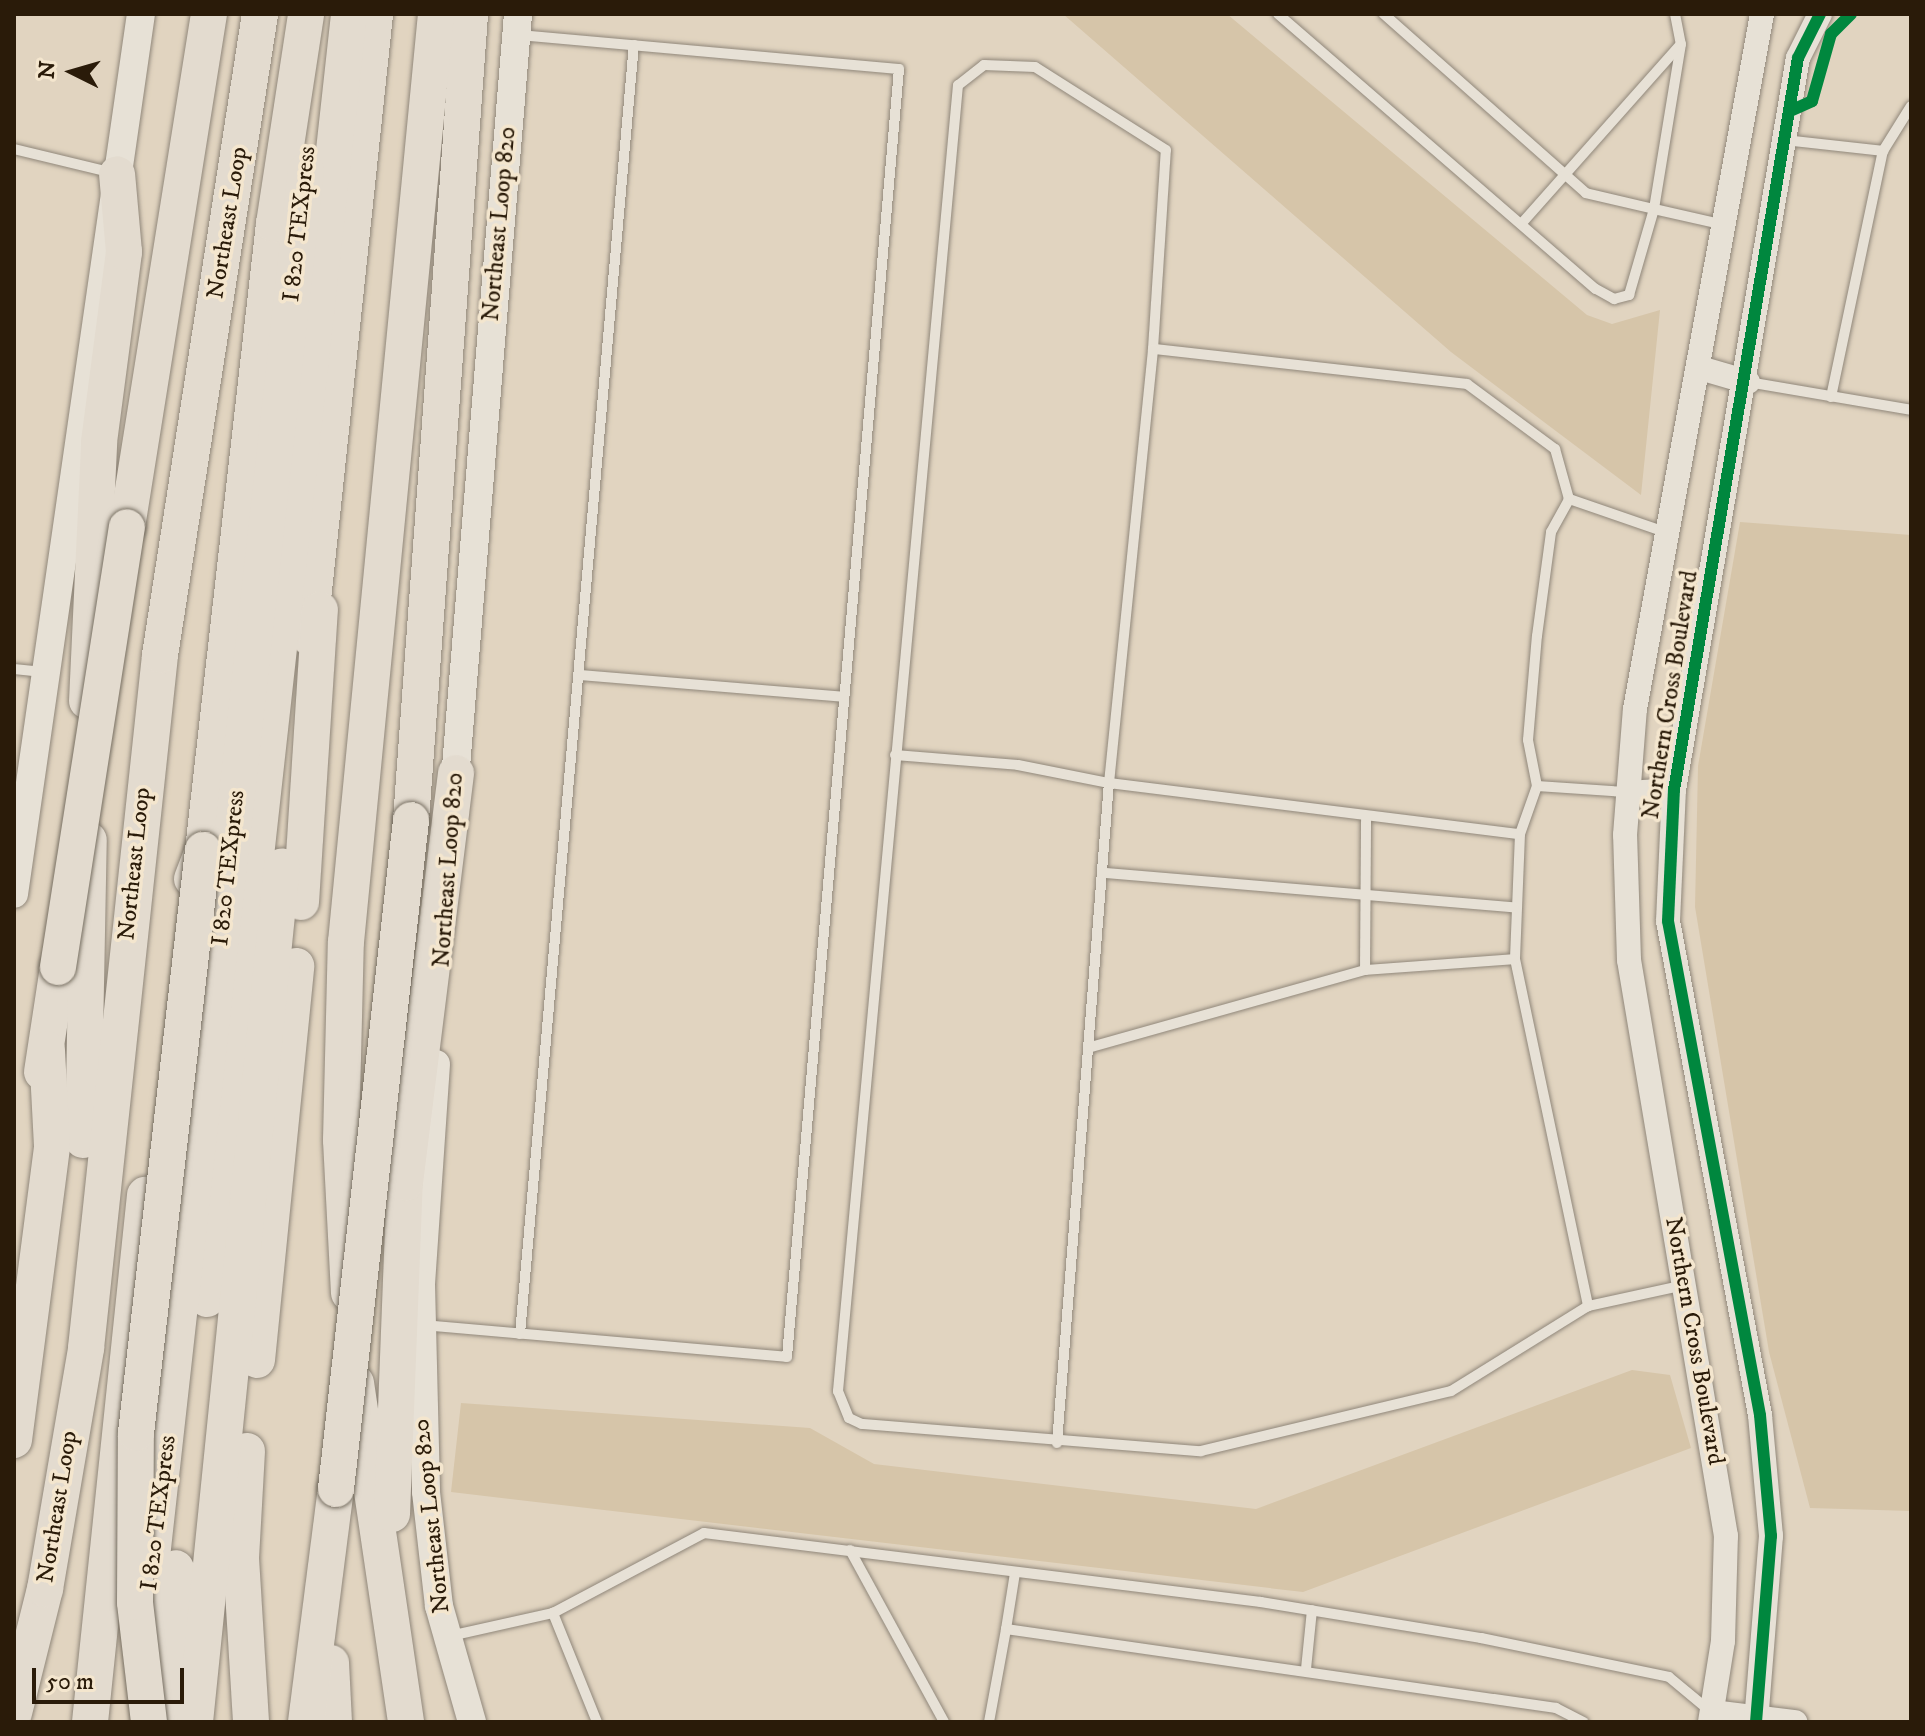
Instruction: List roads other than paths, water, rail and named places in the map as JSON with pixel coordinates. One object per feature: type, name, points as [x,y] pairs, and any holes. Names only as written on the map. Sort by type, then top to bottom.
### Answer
[{"type":"highway","points":[[14,1282],[58,967],[209,14]]},
{"type":"highway","name":"Northeast Loop","points":[[14,1713],[86,1348],[160,655],[260,14]]},
{"type":"highway","points":[[149,1722],[135,1602],[136,1433],[222,688],[306,14]]},
{"type":"highway","name":"I 820 TEXpress","points":[[130,1722],[164,1486],[323,14]]},
{"type":"highway","name":"I 820 TEXpress","points":[[166,1722],[170,1618],[349,14]]},
{"type":"highway","points":[[195,1722],[375,14]]},
{"type":"highway","points":[[406,1722],[391,1608],[359,1423],[344,1234],[341,1043],[436,14]]},
{"type":"highway","points":[[306,1722],[336,1489],[411,820],[470,14]]},
{"type":"highway","points":[[61,1483],[51,1450],[87,1093],[91,594],[99,442],[124,252],[117,174]]},
{"type":"highway","points":[[251,1722],[244,1482],[287,1079],[329,473]]},
{"type":"highway","points":[[391,1608],[403,1211],[456,773]]},
{"type":"highway","points":[[90,1722],[166,1021],[185,902],[203,850]]},
{"type":"highway","points":[[14,1440],[52,1146],[47,1049]]},
{"type":"highway","points":[[334,1722],[336,1489]]},
{"type":"main road","points":[[14,894],[16,853],[141,14]]},
{"type":"main road","name":"Northeast Loop 820","points":[[472,1722],[447,1637],[426,1492],[420,1325],[456,773],[517,24]]},
{"type":"street","name":"Northern Cross Boulevard","points":[[1711,1717],[1726,1536],[1629,960],[1628,793],[1635,709],[1727,226],[1762,14]]},
{"type":"street","name":"Northern Cross Boulevard","points":[[1756,1720],[1768,1641],[1765,1476],[1668,921],[1674,790],[1748,382],[1798,58],[1820,14]]},
{"type":"street","points":[[1700,368],[1748,382]]},
{"type":"street","points":[[1628,793],[1674,790]]},
{"type":"street","points":[[1711,1717],[1795,1722]]},
{"type":"lane","points":[[1278,14],[1614,299],[1629,295],[1639,280],[1681,44],[1675,14]]},
{"type":"lane","points":[[1384,14],[1565,174],[1604,203],[1654,209],[1727,226]]},
{"type":"lane","points":[[420,1325],[787,1357],[899,69],[634,45],[517,24]]},
{"type":"lane","points":[[1522,223],[1681,44]]},
{"type":"lane","points":[[520,1334],[634,45]]},
{"type":"lane","points":[[1057,1443],[1105,873],[1109,783],[1153,349],[1166,150],[1059,76],[1007,64],[971,72],[958,85],[949,131],[841,1406],[862,1424],[1057,1443],[1201,1451],[1451,1391],[1588,1306],[1686,1285]]},
{"type":"lane","points":[[1831,397],[1883,151],[1911,106]]},
{"type":"lane","points":[[1785,140],[1883,151]]},
{"type":"lane","points":[[14,149],[117,174]]},
{"type":"lane","points":[[1153,349],[1467,384],[1555,449],[1569,499],[1551,532],[1537,636],[1528,740],[1537,786],[1520,834],[1514,907],[1515,959],[1588,1306]]},
{"type":"lane","points":[[1748,382],[1911,410]]},
{"type":"lane","points":[[1569,499],[1669,533]]},
{"type":"lane","points":[[14,669],[43,672]]},
{"type":"lane","points":[[579,675],[844,697]]},
{"type":"lane","points":[[895,755],[1018,765],[1109,783],[1366,819],[1520,834]]},
{"type":"lane","points":[[1537,786],[1628,793]]},
{"type":"lane","points":[[1365,970],[1360,889],[1366,819]]},
{"type":"lane","points":[[1105,873],[1360,889],[1514,907]]},
{"type":"lane","points":[[1091,1047],[1365,970],[1515,959]]},
{"type":"lane","points":[[447,1637],[553,1613],[704,1533],[1312,1610],[1669,1677],[1711,1717]]},
{"type":"lane","points":[[850,1550],[944,1722]]},
{"type":"lane","points":[[989,1722],[1015,1573]]},
{"type":"lane","points":[[1306,1669],[1312,1610]]},
{"type":"lane","points":[[553,1613],[597,1722]]},
{"type":"lane","points":[[1006,1629],[1306,1669],[1556,1708],[1584,1722]]}]
